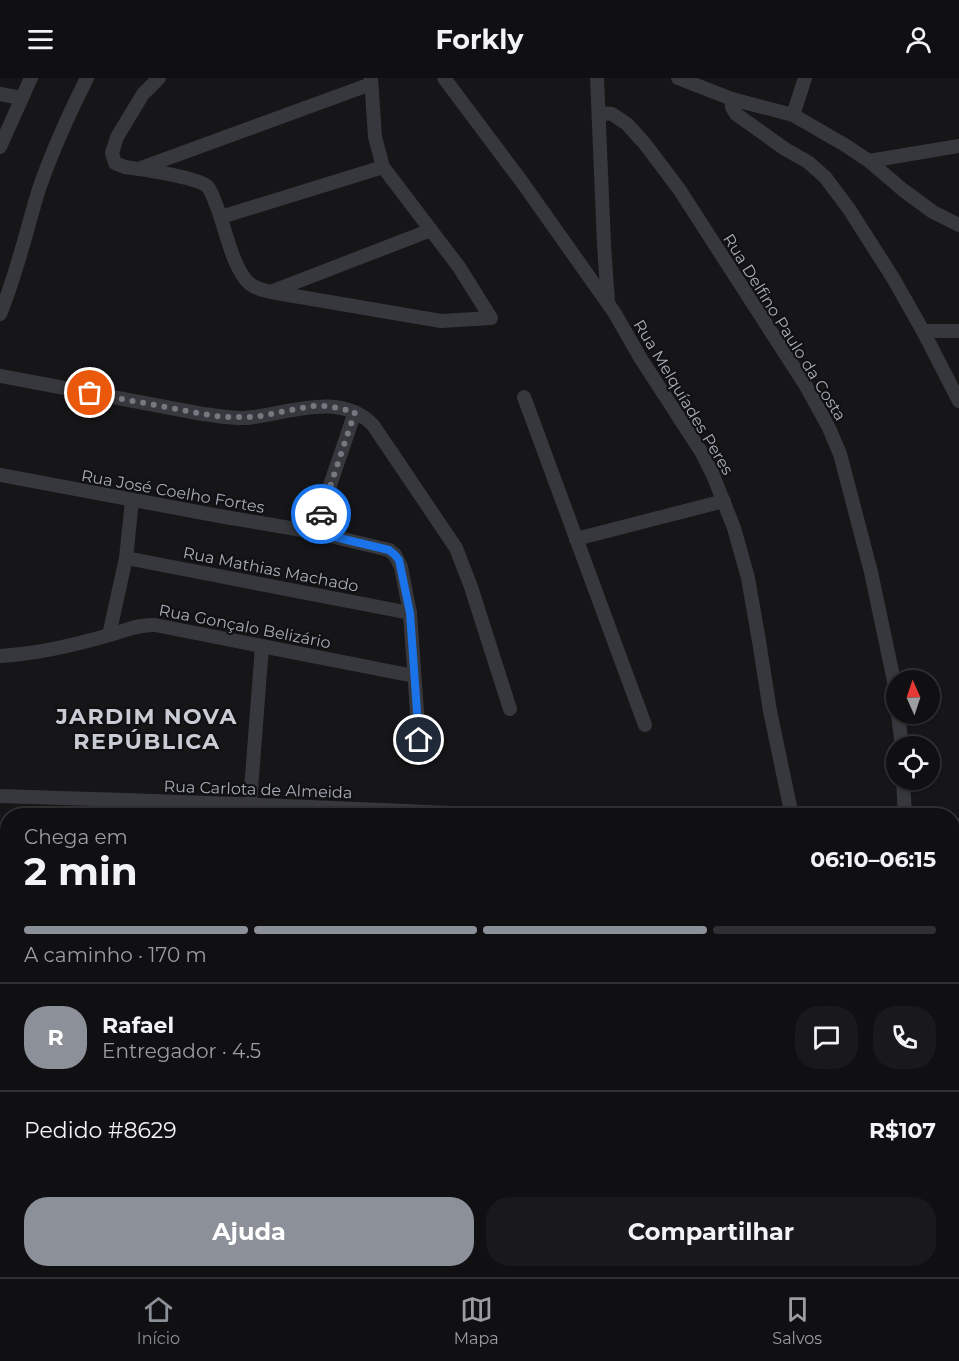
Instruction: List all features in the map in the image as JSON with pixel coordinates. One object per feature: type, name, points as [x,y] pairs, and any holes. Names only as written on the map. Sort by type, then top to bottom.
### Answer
[{"type":"street","points":[[0,147],[31,78]]},
{"type":"street","points":[[0,314],[40,188],[62,128],[87,78]]},
{"type":"street","points":[[139,169],[371,81],[375,138],[383,167],[459,267],[491,318],[441,321],[271,292],[254,286],[244,278],[231,249],[211,191],[207,186],[190,179],[120,166],[115,163],[112,153],[117,137],[143,94],[159,78]]},
{"type":"street","name":"Rua Melquíades Peres","points":[[444,78],[609,304],[641,359],[702,453],[734,528],[748,578],[770,711],[790,808]]},
{"type":"street","points":[[597,78],[604,244],[609,304]]},
{"type":"street","points":[[678,78],[732,99],[793,115],[869,161],[933,213],[959,225]]},
{"type":"street","points":[[793,115],[805,78]]},
{"type":"street","points":[[0,94],[21,98]]},
{"type":"street","points":[[732,99],[732,107],[736,114],[785,149],[808,162],[825,177],[870,240],[924,331],[959,401]]},
{"type":"street","name":"Rua Delfino Paulo da Costa","points":[[599,113],[612,114],[627,124],[679,189],[799,376],[829,428],[840,454],[871,572],[892,670]]},
{"type":"street","points":[[869,161],[959,146]]},
{"type":"street","points":[[221,217],[383,167]]},
{"type":"street","points":[[271,292],[431,230]]},
{"type":"street","points":[[924,331],[959,331]]},
{"type":"street","points":[[0,376],[223,417],[255,417],[312,406],[329,406],[355,412],[367,419],[456,548],[471,587],[510,709]]},
{"type":"street","points":[[524,397],[645,725]]},
{"type":"street","points":[[314,532],[355,412]]},
{"type":"street","name":"Rua José Coelho Fortes","points":[[0,475],[132,501],[314,532],[389,550],[395,555],[401,567],[410,613]]},
{"type":"street","points":[[110,635],[126,558],[132,501]]},
{"type":"street","points":[[576,539],[724,501]]},
{"type":"street","name":"Rua Mathias Machado","points":[[126,558],[410,613]]},
{"type":"street","points":[[410,613],[419,740]]},
{"type":"street","name":"Rua Gonçalo Belizário","points":[[0,656],[74,645],[141,626],[155,625],[414,676]]},
{"type":"street","points":[[250,808],[262,646]]},
{"type":"street","points":[[904,790],[905,808]]},
{"type":"street","name":"Rua Carlota de Almeida","points":[[0,796],[200,808]]},
{"type":"street","name":"Rua Carlota de Almeida","points":[[275,808],[292,806],[336,808]]},
{"type":"way so far","points":[[90,393],[223,417],[247,418],[312,406],[329,406],[355,412],[321,514]]},
{"type":"district","name":"JARDIM NOVA REPÚBLICA","points":[[147,728]]},
{"type":"route","points":[[321,514],[314,532],[389,550],[399,560],[410,613],[419,740]]}]
